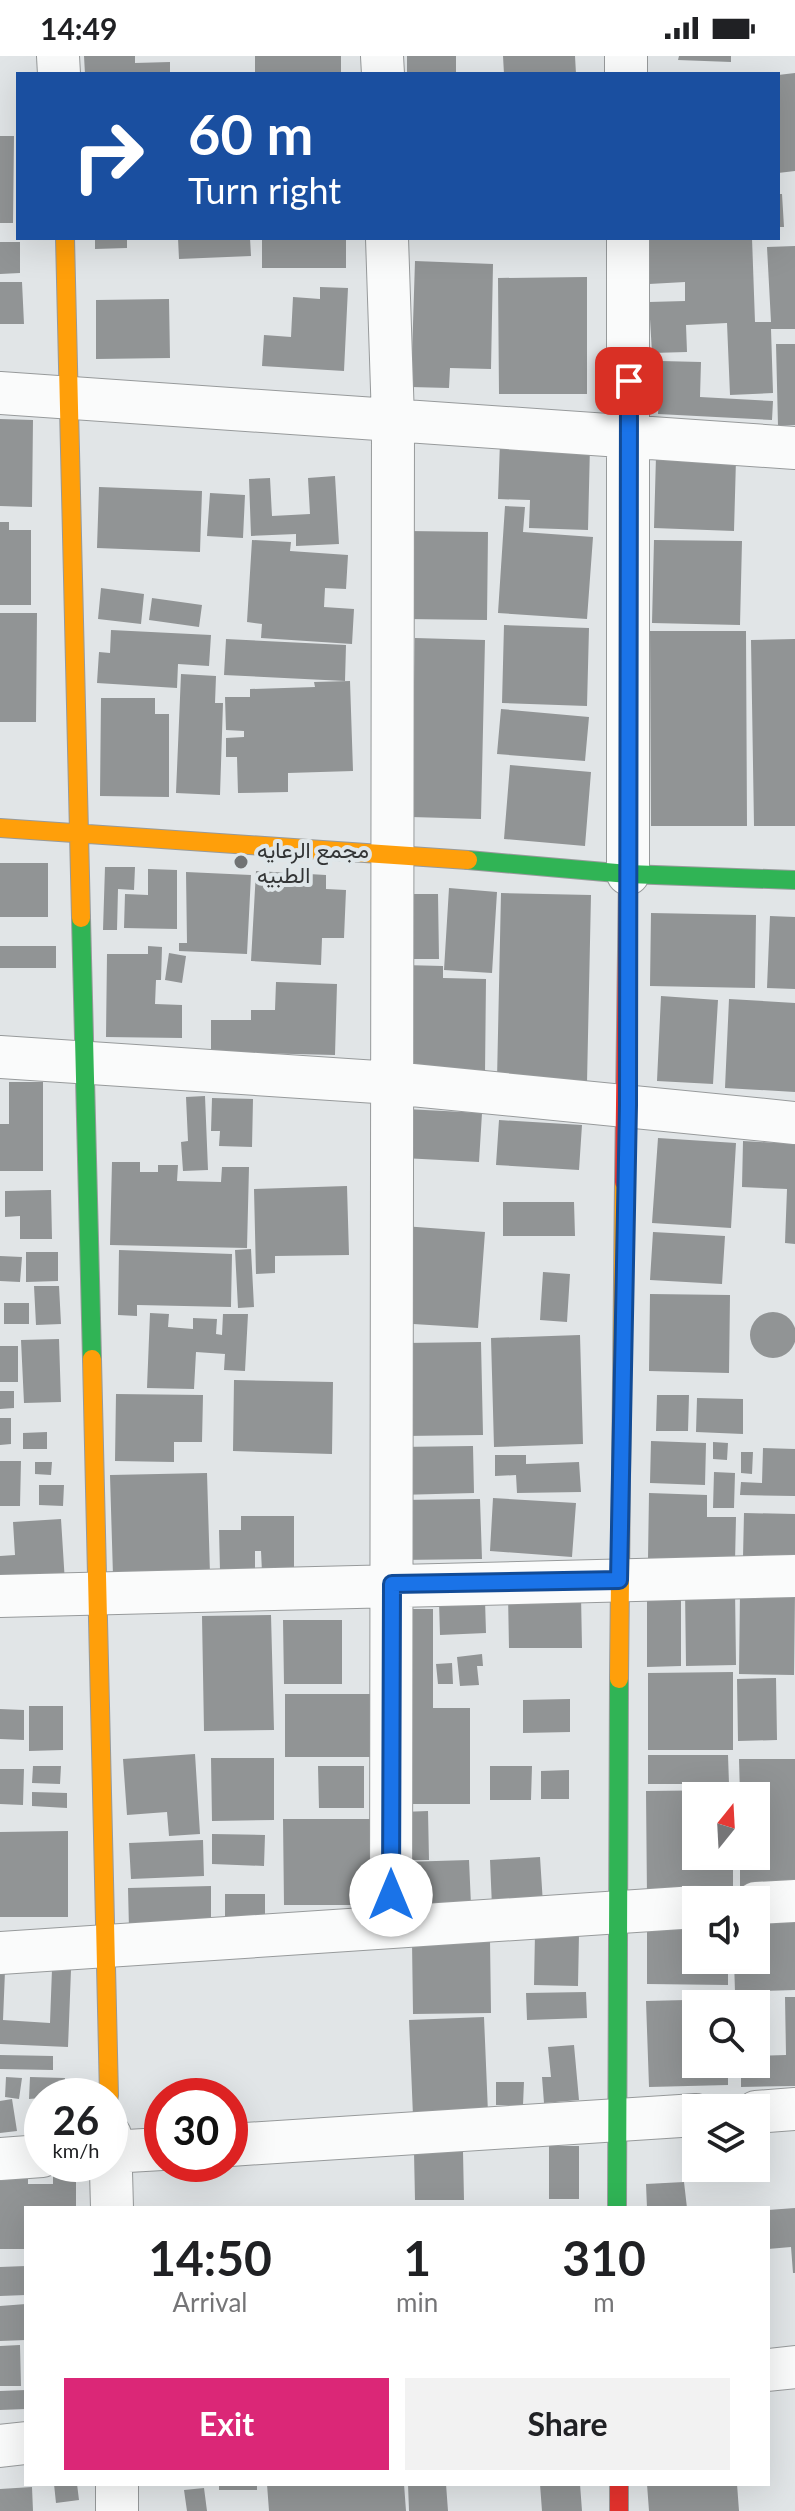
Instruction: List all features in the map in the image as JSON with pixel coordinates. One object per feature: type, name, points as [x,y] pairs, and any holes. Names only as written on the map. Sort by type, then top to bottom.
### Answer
[{"type":"street","points":[[65,240],[109,2078]]},
{"type":"street","points":[[387,240],[393,419],[391,1926]]},
{"type":"street","points":[[617,2206],[619,1580],[628,1105],[628,240]]},
{"type":"street","points":[[0,393],[795,448]]},
{"type":"street","points":[[0,828],[392,853],[628,874],[795,880]]},
{"type":"street","points":[[0,1057],[392,1083],[795,1123]]},
{"type":"street","points":[[0,1596],[795,1576]]},
{"type":"street","points":[[770,1902],[795,1901]]},
{"type":"street","points":[[0,1953],[682,1908]]},
{"type":"street","points":[[770,2111],[795,2109]]},
{"type":"street","points":[[248,2144],[682,2116]]},
{"type":"street","points":[[0,2159],[24,2157]]},
{"type":"street","points":[[111,2182],[112,2206]]},
{"type":"street","points":[[770,2370],[795,2367]]},
{"type":"street","points":[[0,2446],[24,2443]]},
{"type":"street","points":[[117,2486],[117,2511]]},
{"type":"street","points":[[619,2486],[619,2511]]},
{"type":"building","points":[[84,56],[135,56],[135,63],[170,62],[170,72],[85,72]]},
{"type":"building","points":[[255,56],[341,56],[341,72],[255,72]]},
{"type":"building","points":[[407,56],[456,56],[456,72],[407,72]]},
{"type":"building","points":[[503,56],[575,56],[576,72],[504,72]]},
{"type":"building","points":[[679,56],[731,56],[731,62],[678,60]]},
{"type":"building","points":[[795,73],[795,171],[780,173],[780,75]]},
{"type":"building","points":[[0,136],[14,136],[13,223],[0,223]]},
{"type":"building","points":[[780,194],[782,194],[784,227],[780,227]]},
{"type":"building","points":[[95,240],[127,240],[127,248],[95,249]]},
{"type":"building","points":[[178,240],[250,240],[251,256],[179,259]]},
{"type":"building","points":[[262,240],[346,240],[346,268],[262,268]]},
{"type":"building","points":[[648,240],[752,240],[755,322],[771,322],[767,247],[795,246],[795,329],[771,329],[773,393],[730,395],[727,323],[686,325],[687,352],[652,353],[649,302],[685,301],[685,282],[649,284]]},
{"type":"building","points":[[0,242],[20,242],[20,273],[0,274]]},
{"type":"building","points":[[415,261],[493,264],[491,369],[450,368],[449,388],[411,387]]},
{"type":"building","points":[[587,277],[587,394],[499,394],[498,278]]},
{"type":"building","points":[[0,282],[22,282],[24,324],[0,324]]},
{"type":"building","points":[[320,287],[348,288],[344,371],[262,366],[264,335],[291,337],[293,297],[320,299]]},
{"type":"building","points":[[169,299],[170,358],[96,359],[96,300]]},
{"type":"building","points":[[776,344],[795,344],[795,425],[778,426]]},
{"type":"building","points":[[661,361],[701,362],[700,397],[773,401],[772,420],[658,414]]},
{"type":"building","points":[[0,419],[33,420],[32,507],[0,506]]},
{"type":"building","points":[[500,442],[590,445],[588,530],[529,528],[530,500],[498,499]]},
{"type":"building","points":[[656,456],[736,459],[734,531],[654,528]]},
{"type":"building","points":[[335,476],[339,544],[296,546],[296,534],[251,536],[249,479],[270,478],[272,516],[310,514],[308,478]]},
{"type":"building","points":[[99,487],[202,491],[200,552],[97,548]]},
{"type":"building","points":[[210,493],[245,495],[243,538],[207,536]]},
{"type":"building","points":[[505,506],[525,507],[523,532],[593,537],[587,619],[498,613]]},
{"type":"building","points":[[0,522],[9,522],[9,530],[31,530],[31,605],[0,605]]},
{"type":"building","points":[[407,531],[488,532],[487,620],[405,619]]},
{"type":"building","points":[[252,540],[291,542],[290,551],[348,555],[346,589],[325,588],[324,607],[354,609],[352,644],[261,638],[262,624],[247,622]]},
{"type":"building","points":[[654,540],[742,541],[740,625],[652,623]]},
{"type":"building","points":[[101,588],[144,594],[141,624],[98,619]]},
{"type":"building","points":[[152,598],[202,605],[199,627],[149,620]]},
{"type":"building","points":[[0,613],[37,613],[36,722],[0,722]]},
{"type":"building","points":[[504,625],[589,628],[587,706],[502,703]]},
{"type":"building","points":[[111,630],[211,635],[209,666],[178,664],[177,688],[97,683],[99,652],[110,653]]},
{"type":"building","points":[[650,631],[746,631],[747,826],[651,826]]},
{"type":"building","points":[[415,638],[485,640],[481,819],[411,817]]},
{"type":"building","points":[[226,639],[346,645],[345,681],[224,675]]},
{"type":"building","points":[[795,639],[795,826],[754,826],[751,640]]},
{"type":"building","points":[[181,674],[216,676],[215,703],[223,703],[220,795],[176,793]]},
{"type":"building","points":[[350,681],[353,771],[288,773],[288,792],[238,793],[237,757],[226,757],[226,738],[244,737],[244,731],[226,730],[225,697],[250,697],[250,689],[315,687],[314,682]]},
{"type":"building","points":[[101,698],[155,698],[155,714],[169,714],[169,797],[100,796]]},
{"type":"building","points":[[501,709],[589,717],[585,761],[497,754]]},
{"type":"building","points":[[510,765],[591,772],[585,846],[504,839]]},
{"type":"building","points":[[0,863],[48,863],[48,917],[0,917]]},
{"type":"building","points":[[105,867],[135,867],[134,890],[118,889],[117,930],[103,930]]},
{"type":"building","points":[[148,869],[177,870],[177,929],[124,928],[125,894],[148,895]]},
{"type":"building","points":[[256,871],[326,875],[326,889],[346,890],[344,938],[322,938],[321,965],[251,961]]},
{"type":"building","points":[[186,872],[251,875],[247,954],[179,951],[179,943],[187,943]]},
{"type":"building","points":[[449,888],[497,892],[492,973],[444,970]]},
{"type":"building","points":[[501,893],[591,895],[587,1083],[497,1080]]},
{"type":"building","points":[[402,894],[438,894],[439,959],[403,959]]},
{"type":"building","points":[[651,913],[756,915],[755,988],[650,986]]},
{"type":"building","points":[[770,916],[795,917],[795,989],[767,988]]},
{"type":"building","points":[[0,946],[56,946],[56,968],[0,968]]},
{"type":"building","points":[[148,946],[162,947],[161,980],[156,980],[155,1004],[182,1005],[182,1038],[106,1037],[107,954],[148,954]]},
{"type":"building","points":[[169,953],[186,956],[182,983],[165,980]]},
{"type":"building","points":[[403,965],[443,966],[443,978],[486,979],[485,1074],[402,1073]]},
{"type":"building","points":[[276,982],[337,984],[335,1055],[211,1052],[211,1020],[251,1020],[251,1010],[275,1010]]},
{"type":"building","points":[[661,996],[718,1000],[713,1084],[657,1081]]},
{"type":"building","points":[[729,999],[795,1003],[795,1092],[725,1088]]},
{"type":"building","points":[[9,1082],[43,1082],[43,1171],[0,1171],[0,1124],[9,1124]]},
{"type":"building","points":[[205,1096],[208,1170],[183,1171],[181,1142],[188,1141],[186,1097]]},
{"type":"building","points":[[212,1098],[253,1099],[252,1147],[219,1146],[220,1131],[211,1131]]},
{"type":"building","points":[[406,1109],[482,1113],[479,1162],[403,1158]]},
{"type":"building","points":[[499,1120],[582,1125],[579,1170],[496,1165]]},
{"type":"building","points":[[658,1138],[736,1143],[731,1228],[652,1223]]},
{"type":"building","points":[[743,1141],[795,1144],[795,1244],[785,1243],[787,1189],[742,1187]]},
{"type":"building","points":[[112,1162],[140,1162],[140,1172],[158,1172],[158,1165],[178,1165],[177,1181],[221,1182],[222,1167],[249,1167],[247,1248],[110,1245]]},
{"type":"building","points":[[347,1186],[349,1255],[275,1256],[275,1273],[256,1274],[254,1189]]},
{"type":"building","points":[[51,1190],[52,1239],[20,1239],[20,1216],[5,1217],[5,1191]]},
{"type":"building","points":[[503,1202],[574,1202],[575,1236],[503,1236]]},
{"type":"building","points":[[403,1226],[485,1232],[478,1328],[397,1323]]},
{"type":"building","points":[[653,1232],[725,1236],[722,1284],[650,1280]]},
{"type":"building","points":[[251,1249],[254,1307],[238,1308],[235,1250]]},
{"type":"building","points":[[119,1250],[232,1254],[231,1307],[137,1305],[137,1316],[118,1315]]},
{"type":"building","points":[[26,1252],[58,1252],[58,1281],[26,1282]]},
{"type":"building","points":[[0,1256],[22,1257],[20,1282],[0,1281]]},
{"type":"building","points":[[543,1272],[570,1274],[567,1322],[540,1320]]},
{"type":"building","points":[[34,1286],[59,1286],[61,1324],[36,1325]]},
{"type":"building","points":[[650,1294],[730,1295],[729,1373],[649,1371]]},
{"type":"building","points":[[4,1303],[29,1303],[29,1324],[4,1324]]},
{"type":"building","points":[[773,1312],[790,1318],[796,1335],[790,1352],[773,1358],[756,1352],[750,1335],[756,1318]]},
{"type":"building","points":[[150,1313],[169,1314],[168,1327],[193,1329],[193,1318],[217,1319],[216,1334],[222,1335],[223,1314],[248,1314],[245,1371],[224,1370],[225,1354],[196,1352],[194,1389],[147,1388]]},
{"type":"building","points":[[580,1335],[583,1444],[494,1447],[491,1338]]},
{"type":"building","points":[[59,1339],[61,1402],[24,1403],[21,1340]]},
{"type":"building","points":[[481,1342],[483,1435],[405,1436],[404,1343]]},
{"type":"building","points":[[0,1346],[18,1346],[18,1382],[0,1382]]},
{"type":"building","points":[[234,1380],[333,1382],[332,1454],[233,1451]]},
{"type":"building","points":[[0,1391],[14,1391],[14,1408],[0,1409]]},
{"type":"building","points":[[116,1394],[203,1395],[202,1442],[174,1442],[174,1462],[115,1461]]},
{"type":"building","points":[[657,1395],[689,1395],[688,1431],[656,1431]]},
{"type":"building","points":[[697,1398],[743,1399],[743,1434],[696,1432]]},
{"type":"building","points":[[0,1418],[11,1418],[11,1444],[0,1445]]},
{"type":"building","points":[[47,1432],[47,1449],[23,1449],[23,1433]]},
{"type":"building","points":[[651,1441],[706,1443],[705,1485],[650,1483]]},
{"type":"building","points":[[713,1442],[728,1443],[727,1460],[713,1459]]},
{"type":"building","points":[[473,1446],[474,1493],[398,1495],[398,1447]]},
{"type":"building","points":[[763,1448],[795,1449],[795,1496],[740,1495],[741,1482],[762,1483]]},
{"type":"building","points":[[741,1452],[753,1452],[752,1474],[741,1473]]},
{"type":"building","points":[[495,1455],[526,1455],[526,1464],[579,1462],[581,1492],[517,1493],[516,1475],[495,1476]]},
{"type":"building","points":[[0,1461],[21,1461],[20,1506],[0,1506]]},
{"type":"building","points":[[35,1462],[52,1462],[51,1475],[35,1474]]},
{"type":"building","points":[[714,1472],[735,1473],[734,1508],[713,1508]]},
{"type":"building","points":[[207,1473],[210,1574],[113,1576],[110,1475]]},
{"type":"building","points":[[39,1485],[64,1485],[63,1506],[39,1505]]},
{"type":"building","points":[[649,1493],[707,1495],[707,1517],[736,1517],[735,1562],[648,1559]]},
{"type":"building","points":[[493,1498],[576,1503],[572,1557],[490,1551]]},
{"type":"building","points":[[480,1499],[482,1559],[400,1560],[399,1500]]},
{"type":"building","points":[[744,1513],[795,1514],[795,1558],[743,1557]]},
{"type":"building","points":[[241,1516],[294,1516],[294,1572],[262,1572],[261,1551],[255,1551],[255,1571],[220,1571],[219,1530],[241,1530]]},
{"type":"building","points":[[61,1519],[65,1583],[0,1587],[0,1556],[15,1555],[13,1522]]},
{"type":"building","points":[[647,1589],[681,1589],[681,1666],[647,1667]]},
{"type":"building","points":[[685,1589],[735,1589],[736,1665],[686,1666]]},
{"type":"building","points":[[740,1592],[795,1592],[794,1675],[739,1674]]},
{"type":"building","points":[[508,1595],[581,1595],[582,1648],[509,1648]]},
{"type":"building","points":[[485,1600],[486,1633],[440,1635],[439,1602]]},
{"type":"building","points":[[401,1609],[433,1609],[433,1708],[470,1708],[470,1804],[409,1804]]},
{"type":"building","points":[[271,1615],[274,1730],[204,1731],[202,1616]]},
{"type":"building","points":[[283,1620],[342,1620],[342,1684],[284,1684]]},
{"type":"building","points":[[482,1654],[483,1666],[477,1666],[479,1685],[460,1686],[457,1657]]},
{"type":"building","points":[[452,1663],[453,1684],[438,1684],[436,1664]]},
{"type":"building","points":[[733,1672],[733,1750],[648,1750],[648,1673]]},
{"type":"building","points":[[776,1678],[777,1740],[738,1741],[737,1679]]},
{"type":"building","points":[[285,1694],[373,1694],[374,1757],[285,1757]]},
{"type":"building","points":[[570,1699],[570,1732],[523,1733],[523,1700]]},
{"type":"building","points":[[29,1706],[63,1706],[63,1750],[29,1751]]},
{"type":"building","points":[[0,1709],[24,1710],[24,1740],[0,1739]]},
{"type":"building","points":[[195,1754],[200,1834],[169,1836],[167,1812],[127,1815],[123,1759]]},
{"type":"building","points":[[648,1755],[728,1755],[729,1782],[648,1784]]},
{"type":"building","points":[[211,1758],[274,1758],[274,1820],[212,1821]]},
{"type":"building","points":[[739,1759],[795,1759],[795,1887],[740,1886],[740,1870],[770,1870],[770,1782],[740,1782]]},
{"type":"building","points":[[33,1766],[61,1766],[60,1784],[32,1783]]},
{"type":"building","points":[[318,1766],[364,1766],[364,1808],[319,1808]]},
{"type":"building","points":[[490,1766],[532,1766],[531,1800],[490,1800]]},
{"type":"building","points":[[0,1769],[24,1769],[23,1805],[0,1804]]},
{"type":"building","points":[[569,1770],[569,1799],[541,1799],[541,1771]]},
{"type":"building","points":[[646,1791],[682,1791],[682,1870],[733,1870],[733,1886],[682,1886],[682,1898],[647,1898]]},
{"type":"building","points":[[32,1792],[67,1793],[67,1808],[32,1806]]},
{"type":"building","points":[[428,1811],[429,1860],[403,1860],[402,1812]]},
{"type":"building","points":[[283,1819],[370,1819],[370,1905],[284,1905]]},
{"type":"building","points":[[68,1831],[68,1917],[0,1917],[0,1832]]},
{"type":"building","points":[[212,1834],[265,1835],[264,1866],[212,1864]]},
{"type":"building","points":[[203,1840],[204,1876],[131,1879],[129,1843]]},
{"type":"building","points":[[540,1857],[543,1904],[492,1907],[490,1860]]},
{"type":"building","points":[[469,1860],[471,1905],[405,1908],[403,1862]]},
{"type":"building","points":[[211,1886],[211,1927],[129,1929],[128,1888]]},
{"type":"building","points":[[225,1894],[265,1894],[265,1919],[225,1919]]},
{"type":"building","points":[[795,1911],[795,1990],[735,1990],[734,1974],[770,1974],[770,1912]]},
{"type":"building","points":[[647,1916],[682,1916],[682,1974],[728,1974],[728,1985],[647,1984]]},
{"type":"building","points":[[535,1933],[579,1934],[578,1986],[534,1985]]},
{"type":"building","points":[[490,1940],[491,2013],[413,2014],[412,1941]]},
{"type":"building","points":[[52,1969],[71,1970],[68,2047],[0,2044],[0,1971],[5,1971],[3,2020],[50,2023]]},
{"type":"building","points":[[586,1992],[587,2018],[527,2020],[526,1993]]},
{"type":"building","points":[[785,1997],[795,1997],[795,2086],[741,2087],[741,2078],[770,2078],[770,2056],[786,2055]]},
{"type":"building","points":[[682,2000],[682,2078],[728,2078],[728,2085],[649,2087],[646,2001]]},
{"type":"building","points":[[484,2017],[488,2113],[413,2116],[409,2020]]},
{"type":"building","points":[[574,2045],[579,2100],[544,2103],[542,2077],[551,2077],[548,2047]]},
{"type":"building","points":[[0,2055],[53,2056],[53,2070],[0,2069]]},
{"type":"building","points":[[6,2077],[22,2078],[19,2099],[5,2097]]},
{"type":"building","points":[[496,2082],[524,2082],[523,2105],[496,2105]]},
{"type":"building","points":[[12,2099],[17,2131],[0,2133],[0,2101]]},
{"type":"building","points":[[549,2146],[579,2146],[579,2199],[549,2199]]},
{"type":"building","points":[[414,2152],[463,2152],[464,2200],[415,2200]]},
{"type":"building","points":[[0,2170],[24,2170],[24,2182],[76,2182],[76,2206],[24,2206],[24,2249],[0,2249]]},
{"type":"building","points":[[684,2182],[687,2206],[647,2206],[646,2184]]},
{"type":"building","points":[[795,2208],[795,2273],[791,2247],[770,2249],[770,2210]]},
{"type":"building","points":[[24,2266],[24,2295],[0,2296],[0,2267]]},
{"type":"building","points":[[24,2304],[24,2340],[0,2341],[0,2306]]},
{"type":"building","points":[[20,2345],[21,2386],[0,2386],[0,2346]]},
{"type":"building","points":[[24,2390],[24,2409],[0,2410],[0,2391]]},
{"type":"building","points":[[54,2486],[77,2486],[79,2500],[56,2503]]},
{"type":"building","points":[[219,2486],[257,2486],[257,2490],[219,2490]]},
{"type":"building","points":[[267,2486],[404,2486],[406,2511],[269,2511]]},
{"type":"building","points":[[408,2486],[446,2486],[448,2511],[409,2511]]},
{"type":"building","points":[[540,2486],[580,2486],[582,2511],[542,2511]]},
{"type":"building","points":[[647,2486],[737,2486],[739,2511],[649,2511]]},
{"type":"building","points":[[32,2487],[33,2511],[0,2511],[0,2489]]},
{"type":"building","points":[[204,2488],[207,2511],[187,2511],[184,2490]]},
{"type":"traffic: fast","points":[[468,860],[628,874],[795,880]]},
{"type":"traffic: fast","points":[[81,918],[92,1359]]},
{"type":"traffic: fast","points":[[617,2206],[619,1679]]},
{"type":"traffic: slow","points":[[65,240],[81,918]]},
{"type":"traffic: slow","points":[[0,828],[468,860]]},
{"type":"traffic: slow","points":[[619,1679],[624,1182]]},
{"type":"traffic: slow","points":[[92,1359],[109,2078]]},
{"type":"traffic: jam","points":[[624,1182],[628,874]]},
{"type":"traffic: jam","points":[[619,2486],[619,2511]]},
{"type":"place","name":"مجمع الرعايه الطبيه","points":[[241,862]]},
{"type":"route","points":[[391,1895],[392,1584],[619,1580],[628,1105],[629,381]]}]
